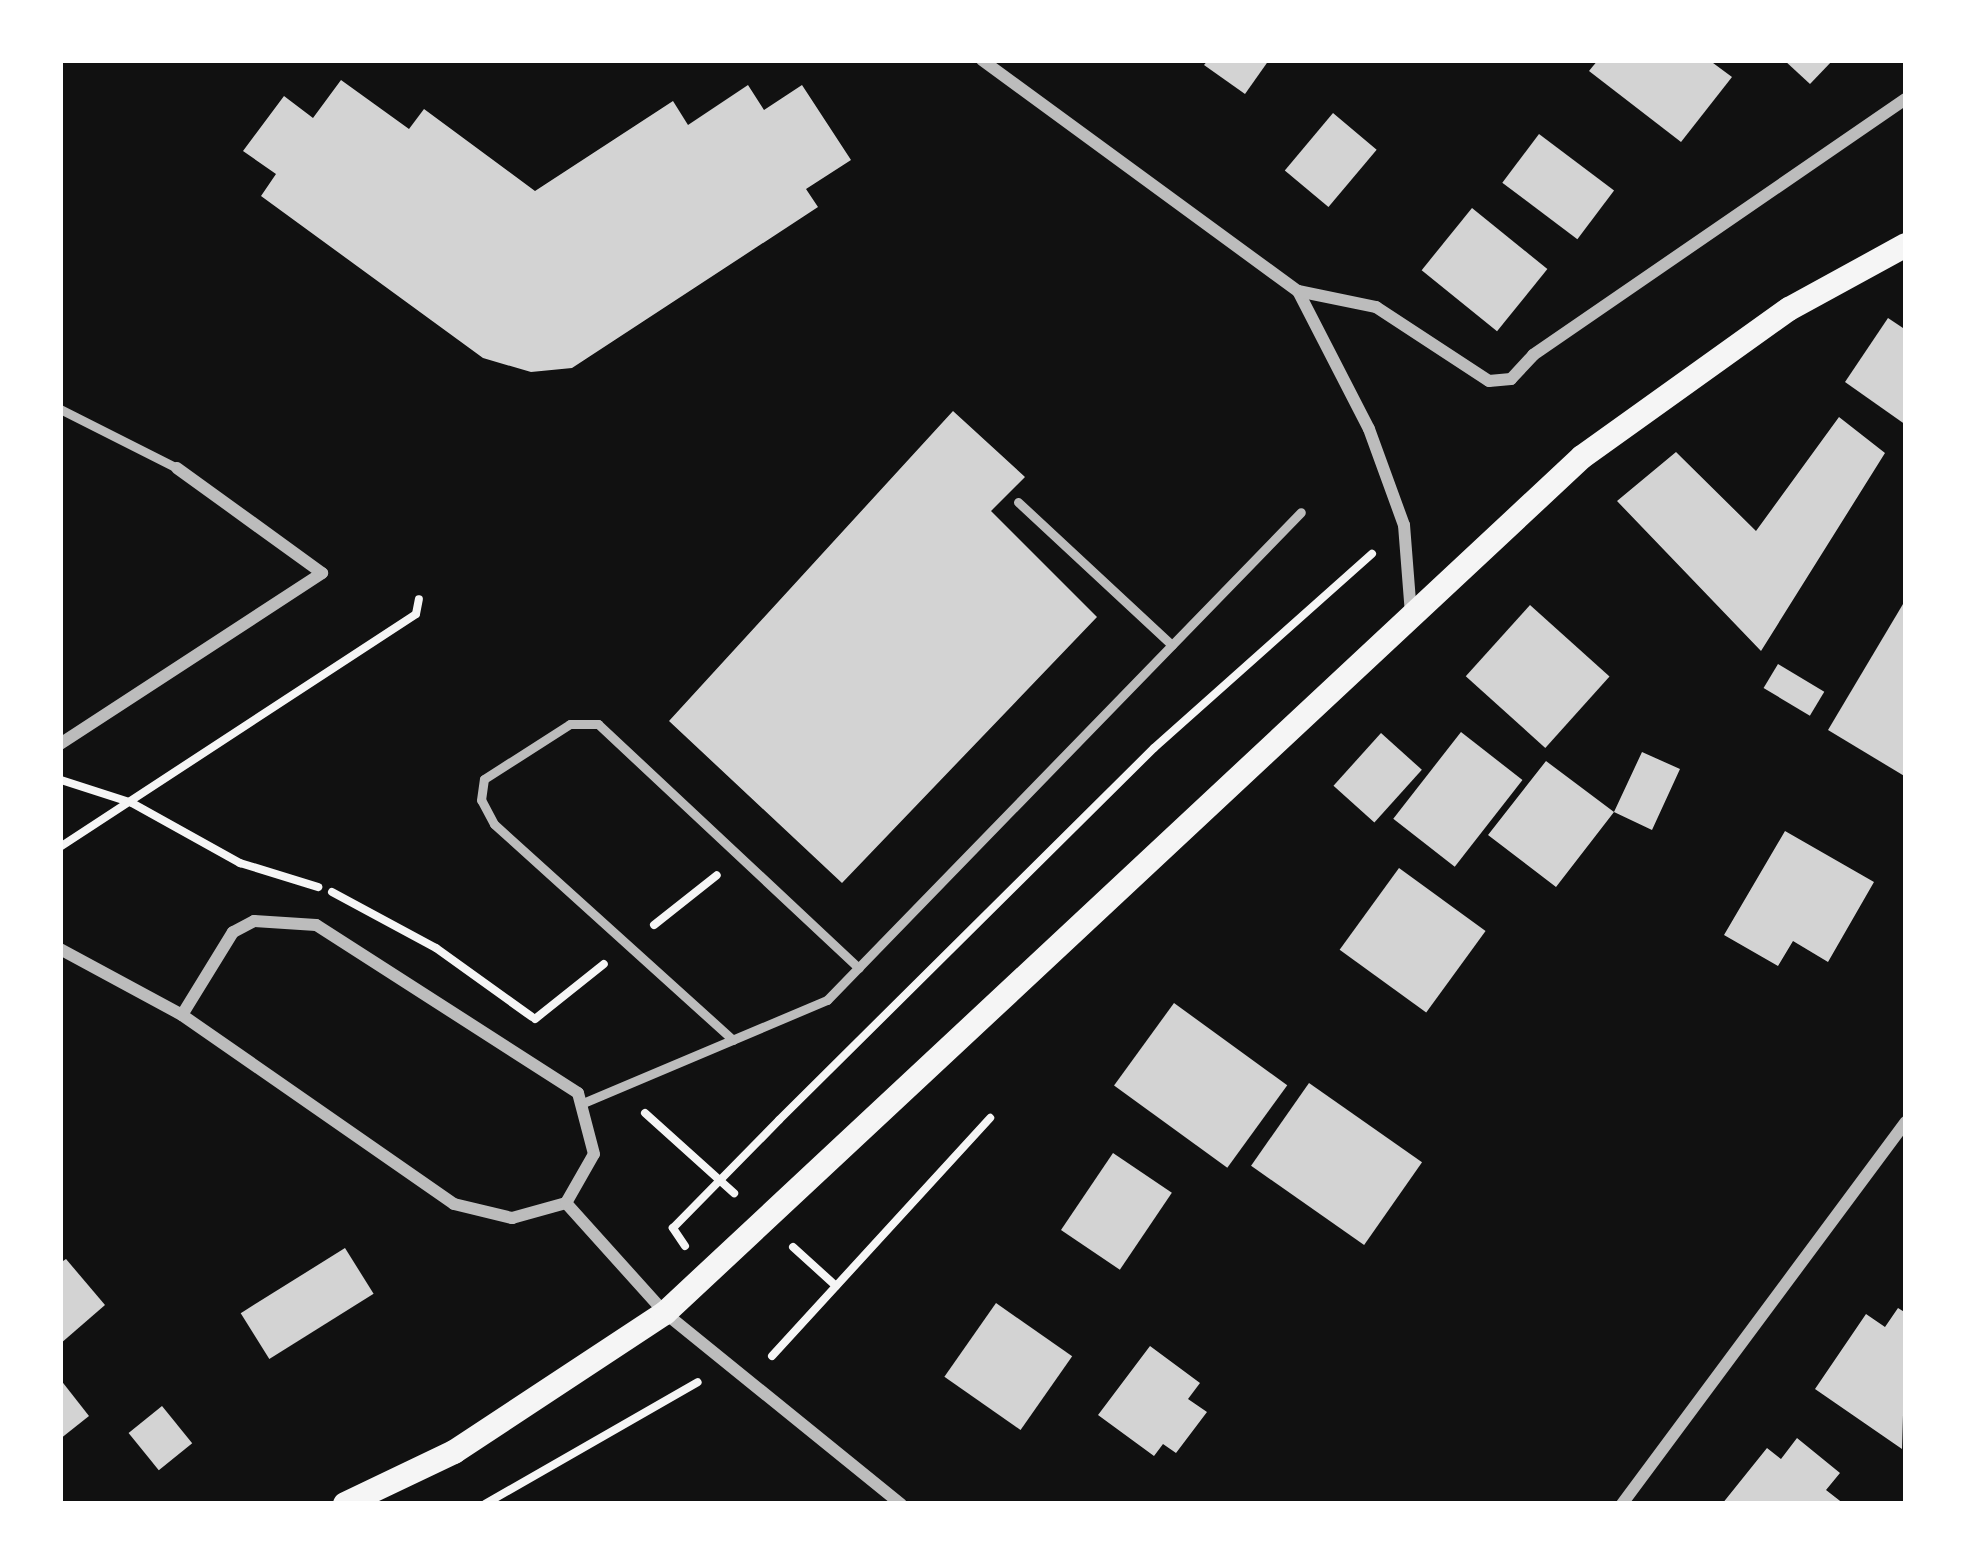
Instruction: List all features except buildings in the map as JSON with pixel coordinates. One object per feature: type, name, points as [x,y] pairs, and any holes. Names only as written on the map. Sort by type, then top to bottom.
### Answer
[{"type":"main road","points":[[345,1504],[454,1452],[665,1313],[1582,457],[1789,309],[1906,245]]},
{"type":"street","points":[[982,60],[1298,291],[1376,307],[1489,381],[1511,380],[1533,356],[1906,99]]},
{"type":"street","points":[[1298,291],[1369,429],[1404,525],[1411,615]]},
{"type":"street","points":[[60,744],[322,573],[177,468]]},
{"type":"street","points":[[60,949],[182,1015],[454,1204],[512,1218],[566,1203],[594,1154],[583,1102],[316,925],[254,921],[232,932],[182,1015]]},
{"type":"street","points":[[1622,1504],[1906,1122]]},
{"type":"street","points":[[566,1203],[665,1313],[901,1504]]},
{"type":"lane","points":[[60,409],[177,468]]},
{"type":"lane","points":[[1018,502],[1172,646]]},
{"type":"lane","points":[[583,1102],[827,1000],[1301,512]]},
{"type":"lane","points":[[734,1040],[494,824],[481,800],[484,778],[570,724],[598,724],[859,968]]},
{"type":"path","points":[[705,1276],[673,1228],[1154,748],[1404,525]]},
{"type":"path","points":[[60,847],[416,614],[419,599]]},
{"type":"path","points":[[60,780],[132,803]]},
{"type":"path","points":[[645,1113],[740,1198]]},
{"type":"path","points":[[484,1504],[729,1363],[770,1358],[990,1118]]},
{"type":"path","points":[[782,1238],[836,1286]]}]
